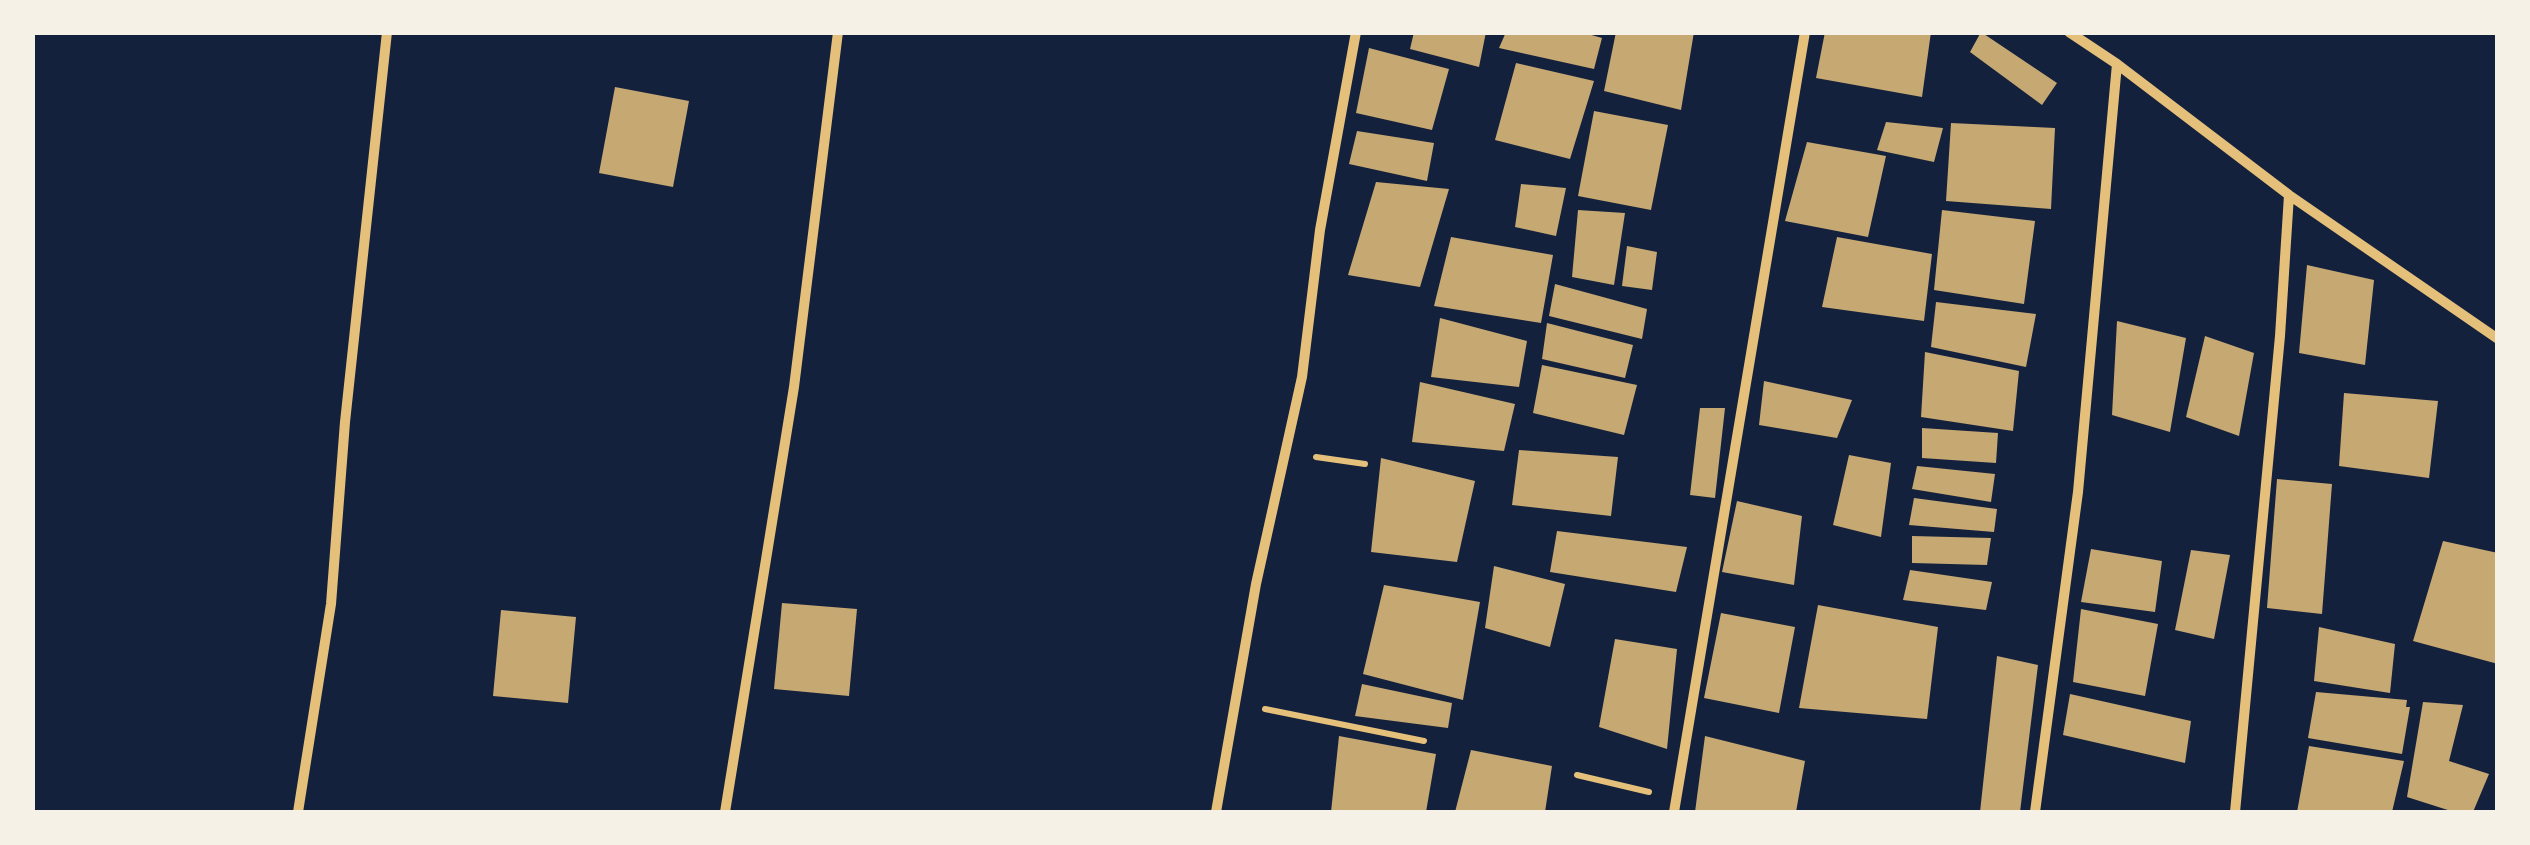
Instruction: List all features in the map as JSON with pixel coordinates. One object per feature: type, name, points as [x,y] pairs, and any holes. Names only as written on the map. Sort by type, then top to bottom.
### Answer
[{"type":"street","points":[[298,812],[330,604],[345,422],[387,32]]},
{"type":"street","points":[[725,812],[794,388],[838,32]]},
{"type":"street","points":[[1216,812],[1302,376],[1320,230],[1356,32]]},
{"type":"street","points":[[1674,812],[1805,32]]},
{"type":"street","points":[[2069,32],[2289,195],[2498,339]]},
{"type":"street","points":[[2035,812],[2078,492],[2117,64]]},
{"type":"street","points":[[2235,812],[2280,336],[2289,195]]},
{"type":"path","points":[[1285,453],[1365,464]]},
{"type":"path","points":[[1235,702],[1424,741]]},
{"type":"path","points":[[1577,775],[1676,799]]},
{"type":"building","points":[[1414,32],[1486,32],[1479,67],[1410,49]]},
{"type":"building","points":[[1506,32],[1581,32],[1602,38],[1594,69],[1499,48]]},
{"type":"building","points":[[1616,32],[1694,32],[1681,110],[1604,91]]},
{"type":"building","points":[[1825,32],[1931,32],[1922,97],[1816,78]]},
{"type":"building","points":[[1981,32],[2057,83],[2042,105],[1970,52]]},
{"type":"building","points":[[1369,48],[1449,69],[1432,130],[1356,113]]},
{"type":"building","points":[[1516,63],[1594,81],[1570,159],[1495,140]]},
{"type":"building","points":[[615,87],[689,101],[673,187],[599,173]]},
{"type":"building","points":[[1594,111],[1668,125],[1651,210],[1578,196]]},
{"type":"building","points":[[1886,122],[1943,128],[1934,162],[1877,150]]},
{"type":"building","points":[[1951,123],[2055,128],[2051,209],[1946,201]]},
{"type":"building","points":[[1357,131],[1434,143],[1427,181],[1349,164]]},
{"type":"building","points":[[1807,142],[1886,156],[1868,237],[1785,221]]},
{"type":"building","points":[[1376,182],[1449,189],[1420,287],[1348,275]]},
{"type":"building","points":[[1521,184],[1566,188],[1556,236],[1515,227]]},
{"type":"building","points":[[1578,210],[1625,213],[1614,285],[1572,277]]},
{"type":"building","points":[[1942,210],[2035,221],[2024,304],[1934,290]]},
{"type":"building","points":[[1451,237],[1553,255],[1541,323],[1434,306]]},
{"type":"building","points":[[1837,237],[1932,254],[1924,321],[1822,307]]},
{"type":"building","points":[[1627,246],[1657,252],[1652,290],[1622,286]]},
{"type":"building","points":[[2307,265],[2374,280],[2365,365],[2299,353]]},
{"type":"building","points":[[1555,284],[1647,309],[1642,339],[1549,316]]},
{"type":"building","points":[[1936,302],[2036,314],[2026,367],[1931,347]]},
{"type":"building","points":[[1440,318],[1527,341],[1519,387],[1431,377]]},
{"type":"building","points":[[2117,321],[2186,338],[2170,432],[2112,415]]},
{"type":"building","points":[[1547,323],[1633,345],[1625,378],[1542,359]]},
{"type":"building","points":[[2205,336],[2254,353],[2239,436],[2186,417]]},
{"type":"building","points":[[1925,352],[2019,371],[2013,431],[1921,417]]},
{"type":"building","points":[[1542,365],[1637,385],[1624,435],[1533,413]]},
{"type":"building","points":[[1764,381],[1852,400],[1837,438],[1759,425]]},
{"type":"building","points":[[1420,382],[1515,404],[1504,451],[1412,442]]},
{"type":"building","points":[[2344,393],[2438,401],[2429,478],[2339,466]]},
{"type":"building","points":[[1700,408],[1725,408],[1715,498],[1690,495]]},
{"type":"building","points":[[1922,428],[1998,433],[1996,463],[1922,458]]},
{"type":"building","points":[[1519,450],[1618,457],[1611,516],[1512,505]]},
{"type":"building","points":[[1849,455],[1891,463],[1881,537],[1833,525]]},
{"type":"building","points":[[1381,458],[1475,481],[1457,562],[1371,552]]},
{"type":"building","points":[[1917,466],[1995,474],[1991,502],[1912,489]]},
{"type":"building","points":[[2277,479],[2332,484],[2322,614],[2267,608]]},
{"type":"building","points":[[1914,498],[1997,509],[1994,532],[1909,525]]},
{"type":"building","points":[[1737,501],[1802,516],[1794,585],[1722,572]]},
{"type":"building","points":[[1557,531],[1687,547],[1676,592],[1550,572]]},
{"type":"building","points":[[1912,536],[1991,538],[1987,565],[1912,563]]},
{"type":"building","points":[[2443,541],[2498,553],[2498,664],[2413,641]]},
{"type":"building","points":[[2091,549],[2162,561],[2155,612],[2081,602]]},
{"type":"building","points":[[2191,550],[2230,555],[2214,639],[2175,630]]},
{"type":"building","points":[[1494,566],[1565,584],[1550,647],[1485,628]]},
{"type":"building","points":[[1910,570],[1992,582],[1986,610],[1903,600]]},
{"type":"building","points":[[1384,585],[1480,602],[1463,700],[1363,674]]},
{"type":"building","points":[[782,603],[857,609],[849,696],[774,689]]},
{"type":"building","points":[[1818,605],[1938,627],[1927,719],[1799,708]]},
{"type":"building","points":[[2081,609],[2158,624],[2145,696],[2073,682]]},
{"type":"building","points":[[501,610],[576,617],[568,703],[493,696]]},
{"type":"building","points":[[1721,613],[1795,627],[1779,713],[1704,698]]},
{"type":"building","points":[[2319,627],[2395,644],[2390,693],[2314,681]]},
{"type":"building","points":[[1615,639],[1677,649],[1667,749],[1599,727]]},
{"type":"building","points":[[1997,656],[2038,665],[2020,812],[1980,812]]},
{"type":"building","points":[[1362,684],[1452,703],[1448,728],[1355,716]]},
{"type":"building","points":[[2316,692],[2407,700],[2406,707],[2410,707],[2402,754],[2308,738]]},
{"type":"building","points":[[2070,694],[2191,721],[2185,763],[2063,735]]},
{"type":"building","points":[[2423,702],[2463,705],[2449,761],[2489,774],[2473,812],[2454,812],[2407,797]]},
{"type":"building","points":[[1339,736],[1436,754],[1426,812],[1331,812]]},
{"type":"building","points":[[1705,736],[1805,761],[1796,812],[1695,812]]},
{"type":"building","points":[[2309,746],[2404,761],[2392,812],[2297,812]]},
{"type":"building","points":[[1471,750],[1552,766],[1545,812],[1455,812]]}]
